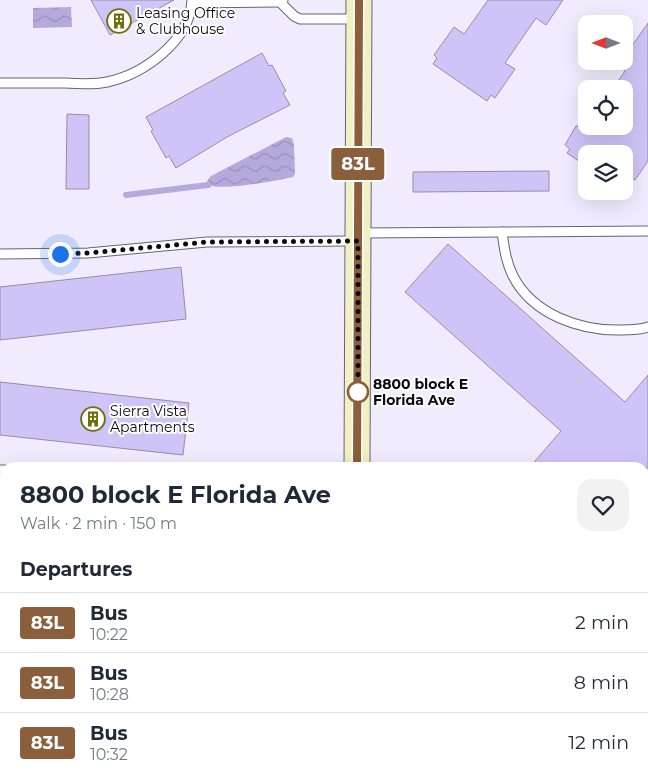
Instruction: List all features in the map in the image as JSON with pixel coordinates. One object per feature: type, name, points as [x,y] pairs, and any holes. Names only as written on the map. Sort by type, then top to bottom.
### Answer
[{"type":"main road","points":[[357,462],[359,9]]},
{"type":"lane","points":[[0,83],[97,84],[119,78],[164,53],[173,44],[188,20],[192,2],[282,1],[294,16],[300,18],[359,9]]},
{"type":"lane","points":[[0,254],[88,253],[207,242],[502,232],[648,231]]},
{"type":"lane","points":[[502,232],[505,251],[517,282],[539,306],[552,315],[572,324],[598,329],[635,330],[648,327]]},
{"type":"water","points":[[71,7],[72,27],[33,28],[33,8]]},
{"type":"water","points":[[286,137],[292,138],[294,145],[295,174],[293,177],[237,186],[215,187],[208,185],[207,181],[211,176]]},
{"type":"building","name":"Leasing Office & Clubhouse","points":[[91,0],[174,0],[110,35]]},
{"type":"building","points":[[488,0],[563,0],[546,25],[536,18],[505,63],[515,69],[495,98],[491,95],[487,101],[433,64],[437,58],[434,55],[454,27],[464,34]]},
{"type":"building","points":[[648,23],[648,161],[635,180],[633,179],[633,145],[578,145],[578,161],[567,153],[570,149],[565,145],[576,126],[578,126],[578,135],[633,135],[633,80],[619,80],[625,71],[624,70],[633,70],[633,44]]},
{"type":"building","points":[[262,53],[269,66],[272,65],[286,91],[283,93],[290,105],[227,137],[176,168],[169,156],[166,158],[151,131],[153,130],[146,117]]},
{"type":"building","points":[[67,114],[89,115],[89,189],[66,189]]},
{"type":"building","points":[[549,171],[549,191],[413,192],[413,172]]},
{"type":"building","points":[[448,244],[625,402],[648,375],[648,462],[534,462],[561,431],[405,292]]},
{"type":"building","points":[[181,267],[186,319],[0,340],[0,287]]},
{"type":"building","name":"Sierra Vista Apartments","points":[[0,382],[189,403],[183,455],[0,435]]},
{"type":"waterway","points":[[126,195],[208,185]]},
{"type":"bus line","name":"83L","points":[[357,462],[359,0]]},
{"type":"place","name":"Leasing Office & Clubhouse","points":[[119,21]]},
{"type":"place","name":"8800 block E Florida Ave","points":[[358,392]]},
{"type":"place","name":"Sierra Vista Apartments","points":[[93,419]]},
{"type":"route","points":[[60,254],[226,241],[358,241],[358,392]]}]
